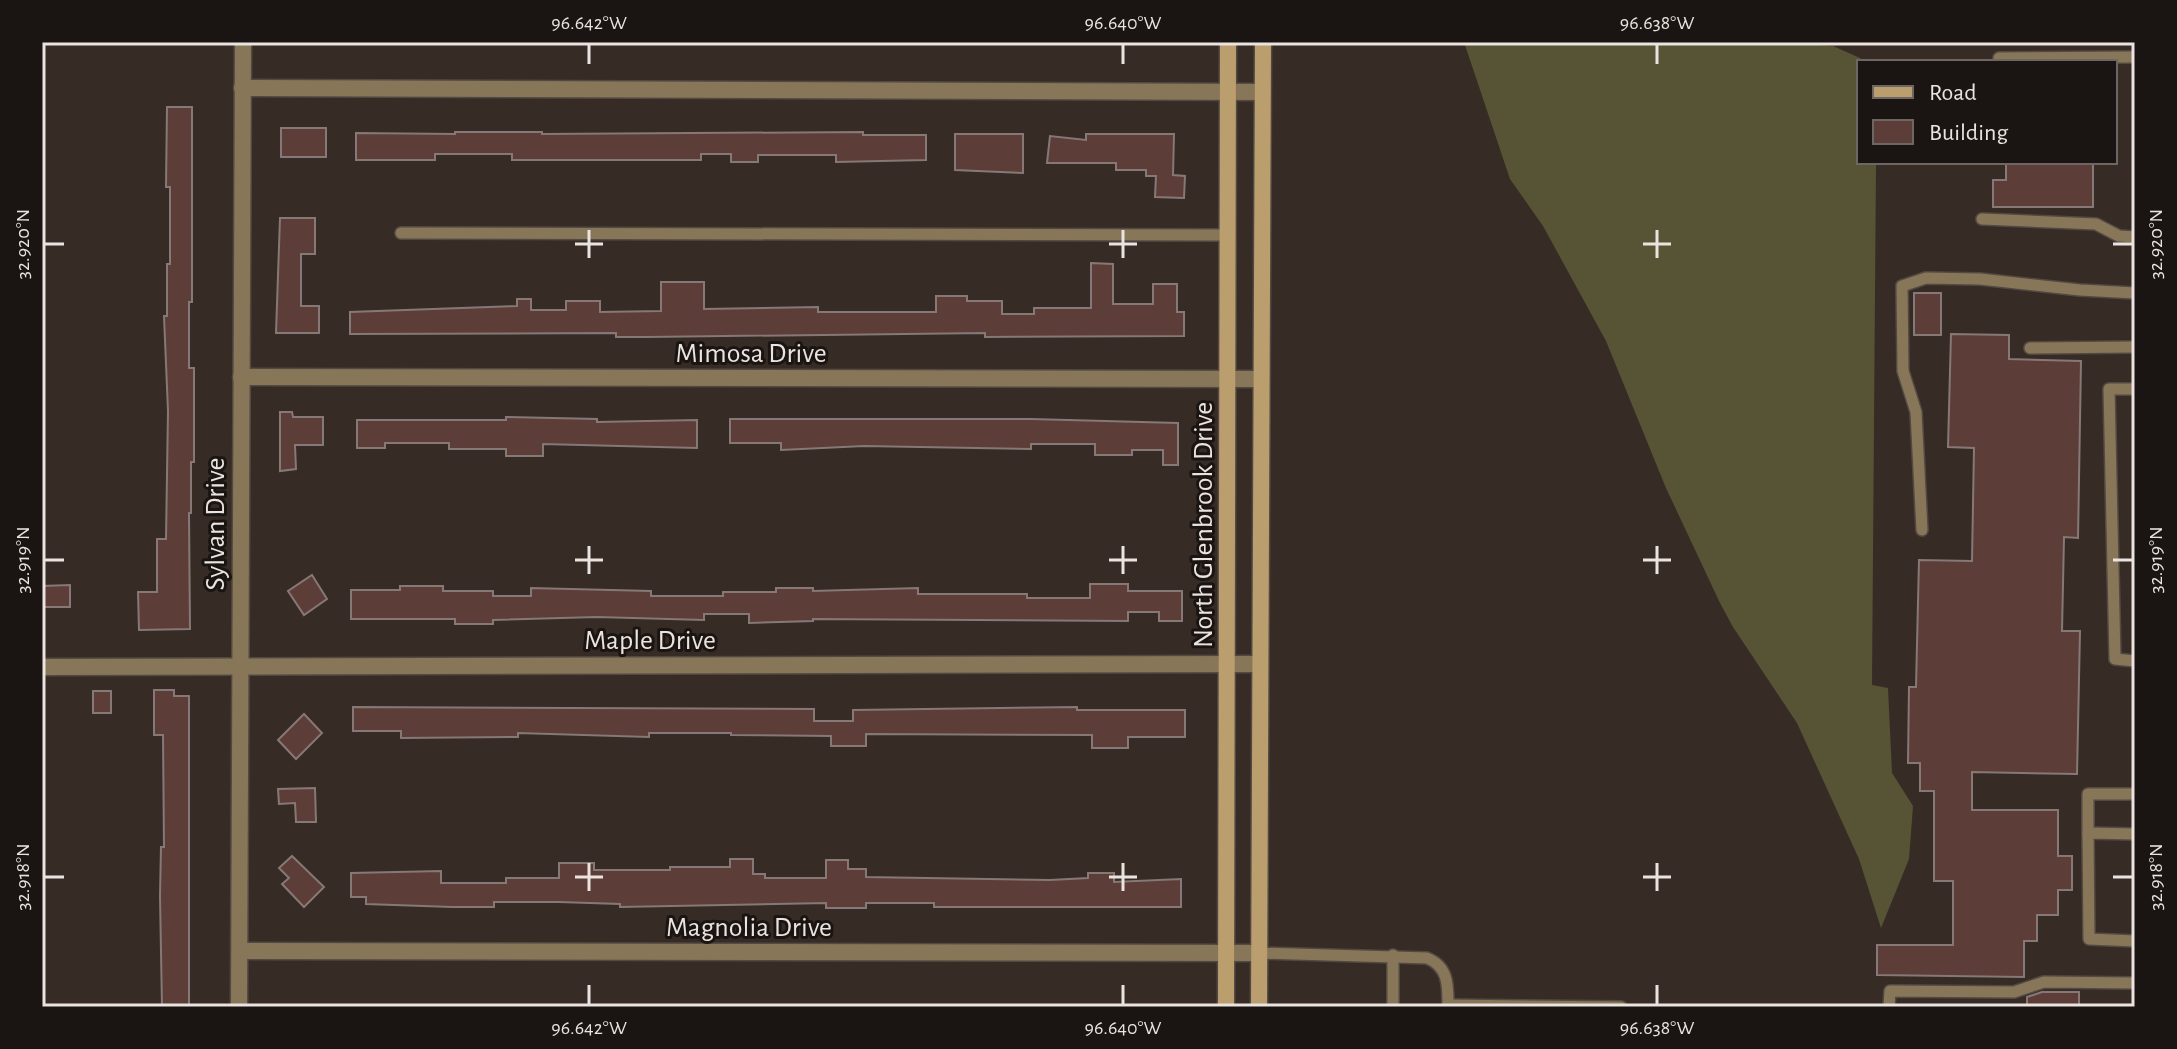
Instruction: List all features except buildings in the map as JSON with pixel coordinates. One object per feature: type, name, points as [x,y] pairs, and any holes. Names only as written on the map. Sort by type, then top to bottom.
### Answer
[{"type":"main road","name":"North Glenbrook Drive","points":[[1226,1007],[1228,42]]},
{"type":"main road","name":"North Glenbrook Drive","points":[[1259,1007],[1263,42]]},
{"type":"street","name":"Sylvan Drive","points":[[239,1007],[243,42]]},
{"type":"street","points":[[242,88],[1262,92]]},
{"type":"street","name":"Mimosa Drive","points":[[241,377],[1261,379]]},
{"type":"street","name":"Maple Drive","points":[[42,667],[1259,664]]},
{"type":"street","name":"Magnolia Drive","points":[[240,951],[1258,953]]},
{"type":"lane","points":[[1999,58],[2135,57]]},
{"type":"lane","points":[[1982,219],[2096,224],[2119,236],[2135,237]]},
{"type":"lane","points":[[401,233],[1227,235]]},
{"type":"lane","points":[[1922,530],[1916,412],[1903,371],[1902,286],[1926,278],[1980,279],[2135,293]]},
{"type":"lane","points":[[2030,348],[2135,347]]},
{"type":"lane","points":[[2135,389],[2109,389],[2115,659],[2135,661]]},
{"type":"lane","points":[[2135,794],[2088,794],[2089,939],[2135,941]]},
{"type":"lane","points":[[2088,833],[2135,834]]},
{"type":"lane","points":[[1258,953],[1427,958],[1435,961],[1446,974],[1448,1006],[1621,1007]]},
{"type":"lane","points":[[1393,955],[1393,1007]]},
{"type":"lane","points":[[1889,1007],[1890,991],[2014,992],[2044,982],[2135,983]]},
{"type":"shaded area","points":[[1464,42],[1776,42],[1833,46],[1861,60],[1857,60],[1857,164],[1876,164],[1872,685],[1888,688],[1892,773],[1913,806],[1909,859],[1881,928],[1859,859],[1797,723],[1720,603],[1666,488],[1606,341],[1543,226],[1510,179]]}]
